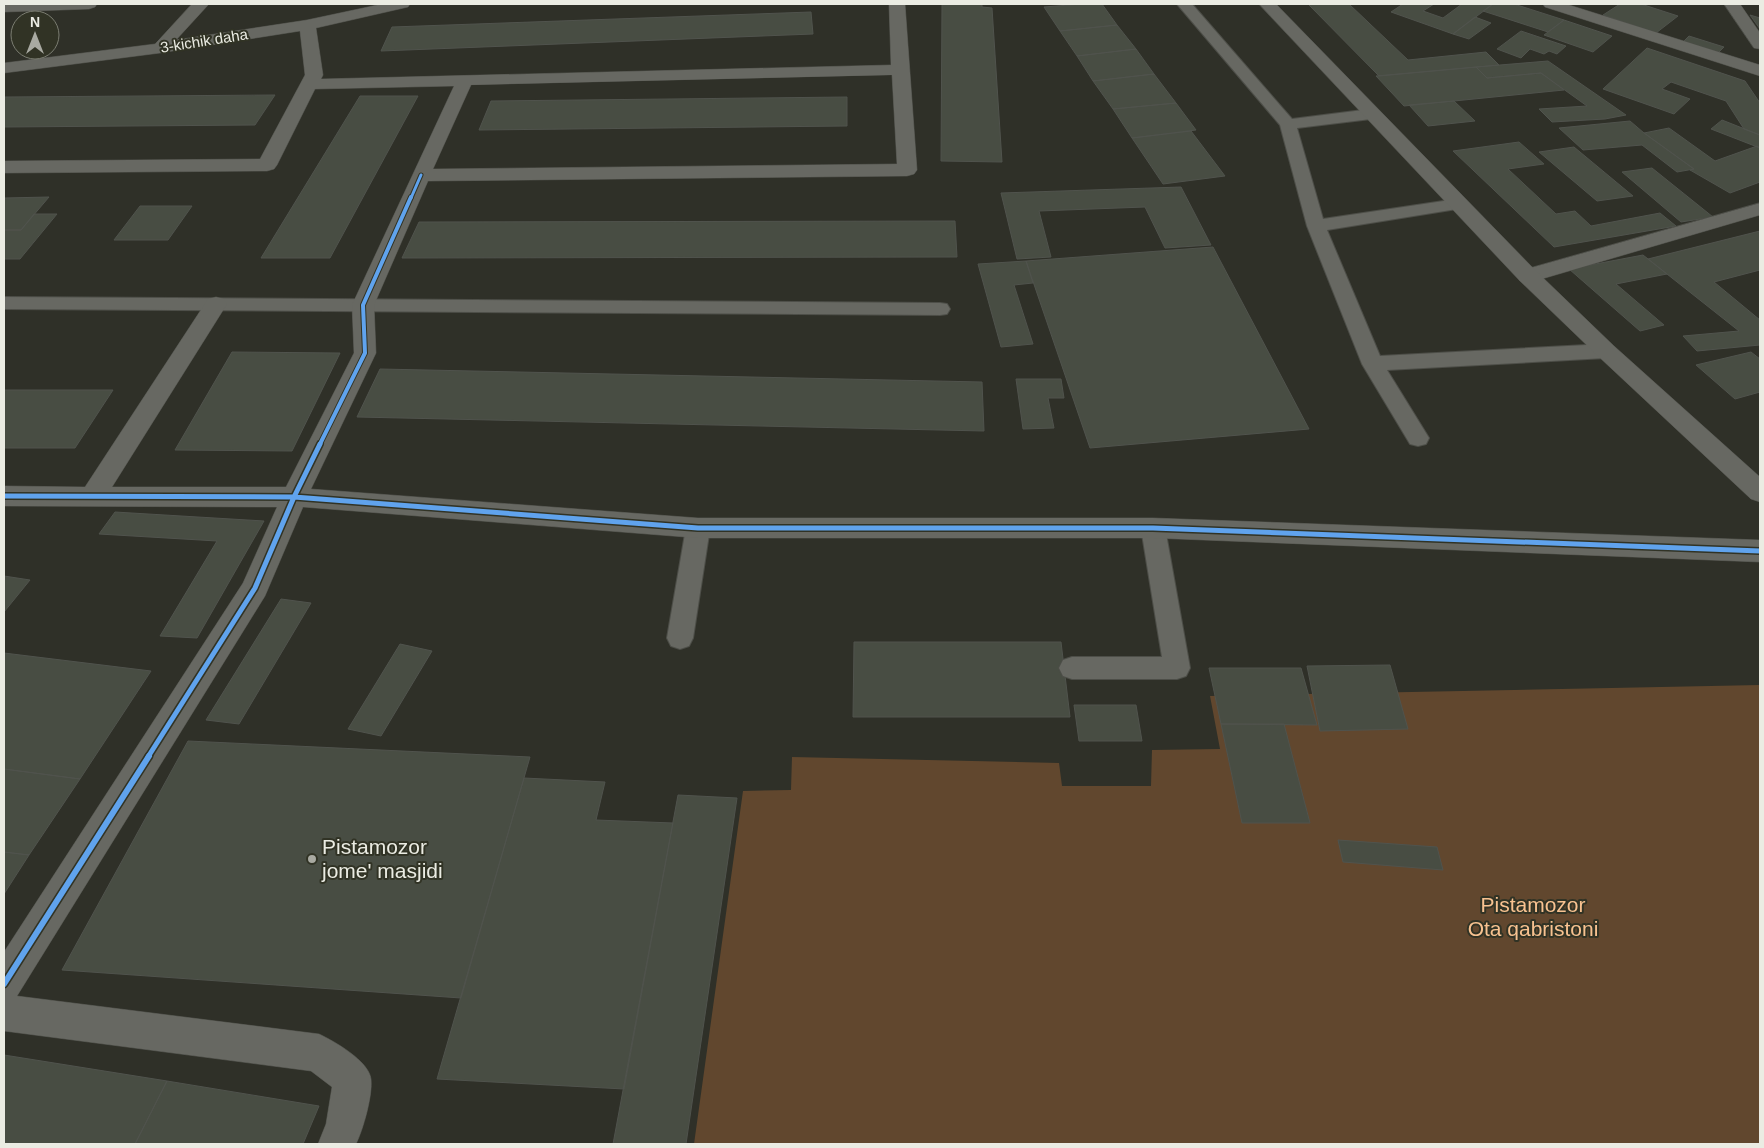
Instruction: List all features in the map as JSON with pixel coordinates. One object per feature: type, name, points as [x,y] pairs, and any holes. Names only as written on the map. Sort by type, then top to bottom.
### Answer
[{"type":"street","points":[[4,7],[89,4]]},
{"type":"street","points":[[160,48],[202,4]]},
{"type":"street","name":"3-kichik daha","points":[[4,68],[160,48],[307,25],[402,4]]},
{"type":"street","points":[[421,175],[907,170],[897,4]]},
{"type":"street","points":[[1267,4],[1528,276],[1606,351],[1760,492]]},
{"type":"street","points":[[1550,4],[1760,71]]},
{"type":"street","points":[[1732,4],[1760,44]]},
{"type":"street","points":[[4,167],[267,165],[314,75],[307,25]]},
{"type":"street","points":[[310,84],[900,70]]},
{"type":"street","points":[[4,984],[255,588],[294,497],[365,353],[363,305],[465,80]]},
{"type":"street","points":[[1528,276],[1760,209]]},
{"type":"street","points":[[93,495],[216,304]]},
{"type":"street","points":[[4,496],[294,497],[698,528],[1153,528],[1760,551]]},
{"type":"street","points":[[4,1013],[319,1053],[352,1079],[345,1124],[337,1144]]},
{"type":"lane","points":[[1184,4],[1288,124],[1316,226],[1373,364],[1418,438]]},
{"type":"lane","points":[[1288,124],[1371,114]]},
{"type":"lane","points":[[1316,226],[1458,204]]},
{"type":"lane","points":[[4,303],[940,309]]},
{"type":"lane","points":[[1373,364],[1606,351]]},
{"type":"lane","points":[[680,638],[698,528]]},
{"type":"lane","points":[[1072,668],[1178,668],[1153,528]]},
{"type":"green space","name":"Pistamozor Ota qabristoni","points":[[1760,685],[1760,1144],[694,1144],[743,791],[791,790],[792,757],[1059,763],[1062,786],[1151,786],[1152,750],[1220,749],[1210,696]]},
{"type":"building","points":[[942,4],[982,4],[982,7],[992,8],[1002,162],[941,161]]},
{"type":"building","points":[[1102,4],[1117,25],[1060,31],[1044,7]]},
{"type":"building","points":[[1308,4],[1349,4],[1408,60],[1486,52],[1499,65],[1379,76]]},
{"type":"building","points":[[1403,4],[1434,4],[1423,11],[1443,18],[1462,4],[1493,4],[1453,34],[1391,12]]},
{"type":"building","points":[[1493,4],[1514,4],[1564,20],[1548,32],[1483,11]]},
{"type":"building","points":[[1620,4],[1641,4],[1678,16],[1656,33],[1603,15]]},
{"type":"building","points":[[811,12],[813,34],[381,51],[392,27]]},
{"type":"building","points":[[1750,15],[1760,18],[1760,29]]},
{"type":"building","points":[[1475,17],[1491,23],[1469,39],[1453,34]]},
{"type":"building","points":[[1564,20],[1612,36],[1593,52],[1544,35]]},
{"type":"building","points":[[1117,25],[1136,49],[1077,56],[1060,31]]},
{"type":"building","points":[[1521,31],[1566,46],[1557,54],[1549,51],[1544,54],[1530,49],[1521,58],[1497,49]]},
{"type":"building","points":[[1689,36],[1724,47],[1717,54],[1682,43]]},
{"type":"building","points":[[1647,48],[1745,81],[1760,103],[1760,135],[1744,129],[1726,101],[1671,82],[1662,89],[1690,99],[1674,114],[1603,89]]},
{"type":"building","points":[[1136,49],[1154,74],[1093,81],[1077,56]]},
{"type":"building","points":[[1548,61],[1626,115],[1605,119],[1552,122],[1539,109],[1587,106],[1541,73],[1487,78],[1476,67]]},
{"type":"building","points":[[1476,67],[1487,78],[1541,73],[1564,90],[1404,106],[1376,76]]},
{"type":"building","points":[[1154,74],[1176,103],[1113,109],[1093,81]]},
{"type":"building","points":[[275,95],[255,125],[4,127],[4,97]]},
{"type":"building","points":[[360,96],[418,96],[330,258],[261,258]]},
{"type":"building","points":[[847,97],[847,126],[479,130],[491,101]]},
{"type":"building","points":[[1454,101],[1475,121],[1428,126],[1409,105]]},
{"type":"building","points":[[1176,103],[1196,130],[1132,138],[1113,109]]},
{"type":"building","points":[[1722,120],[1760,135],[1760,148],[1711,129]]},
{"type":"building","points":[[1630,121],[1694,169],[1677,172],[1642,145],[1583,150],[1559,128]]},
{"type":"building","points":[[1669,128],[1715,161],[1757,146],[1760,148],[1760,182],[1730,193],[1690,170],[1694,169],[1644,133]]},
{"type":"building","points":[[1191,131],[1225,176],[1163,184],[1132,138]]},
{"type":"building","points":[[1519,142],[1544,164],[1508,169],[1556,214],[1575,211],[1591,226],[1660,213],[1676,226],[1554,247],[1453,151]]},
{"type":"building","points":[[1574,147],[1633,196],[1597,201],[1539,152]]},
{"type":"building","points":[[1652,168],[1713,217],[1681,222],[1622,172]]},
{"type":"building","points":[[1181,187],[1211,245],[1165,248],[1145,207],[1039,211],[1051,257],[1017,259],[1001,193]]},
{"type":"building","points":[[49,197],[21,230],[4,230],[4,198]]},
{"type":"building","points":[[140,206],[192,206],[168,240],[114,240]]},
{"type":"building","points":[[34,214],[57,214],[20,259],[4,259],[4,230],[21,230]]},
{"type":"building","points":[[955,221],[957,257],[402,258],[419,222]]},
{"type":"building","points":[[1760,231],[1760,270],[1714,282],[1760,320],[1760,345],[1697,351],[1683,336],[1739,331],[1648,259]]},
{"type":"building","points":[[1213,247],[1309,429],[1090,448],[1026,261]]},
{"type":"building","points":[[1643,255],[1667,274],[1616,284],[1664,325],[1640,331],[1569,269]]},
{"type":"building","points":[[1026,261],[1033,283],[1014,285],[1033,344],[1001,347],[978,264]]},
{"type":"building","points":[[232,352],[340,353],[292,451],[175,450]]},
{"type":"building","points":[[1751,352],[1760,359],[1760,392],[1735,399],[1696,365]]},
{"type":"building","points":[[380,369],[982,382],[984,431],[357,417]]},
{"type":"building","points":[[1016,379],[1061,379],[1064,398],[1048,398],[1054,428],[1023,429]]},
{"type":"building","points":[[4,390],[113,390],[75,448],[4,448]]},
{"type":"building","points":[[115,512],[264,521],[197,638],[160,636],[217,541],[99,534]]},
{"type":"building","points":[[4,576],[30,580],[4,612]]},
{"type":"building","points":[[281,599],[311,603],[239,724],[206,720]]},
{"type":"building","points":[[854,642],[1061,642],[1070,717],[853,717]]},
{"type":"building","points":[[400,644],[432,651],[381,736],[348,729]]},
{"type":"building","points":[[4,653],[151,671],[80,779],[4,769]]},
{"type":"building","points":[[1390,665],[1408,729],[1320,731],[1307,666]]},
{"type":"building","points":[[1209,668],[1301,668],[1317,725],[1221,724]]},
{"type":"building","points":[[1074,705],[1136,705],[1142,741],[1079,741]]},
{"type":"building","points":[[1221,724],[1284,724],[1310,823],[1242,823]]},
{"type":"building","name":"Pistamozor jome' masjidi","points":[[188,741],[530,757],[461,998],[62,970]]},
{"type":"building","points":[[4,769],[80,779],[29,855],[4,852]]},
{"type":"building","points":[[524,778],[605,782],[596,820],[673,823],[624,1089],[437,1079]]},
{"type":"building","points":[[678,795],[737,798],[686,1144],[613,1144]]},
{"type":"building","points":[[1338,840],[1437,847],[1443,870],[1343,862]]},
{"type":"building","points":[[4,852],[29,855],[4,894]]},
{"type":"building","points":[[4,1055],[167,1081],[135,1144],[4,1144]]},
{"type":"building","points":[[167,1081],[319,1106],[303,1144],[135,1144]]},
{"type":"cycle path","points":[[4,984],[255,588],[294,497],[365,353],[363,305],[421,175]]},
{"type":"cycle path","points":[[4,496],[294,497],[698,528],[1153,528],[1760,551]]},
{"type":"place","name":"Pistamozor jome' masjidi","points":[[312,859]]}]
